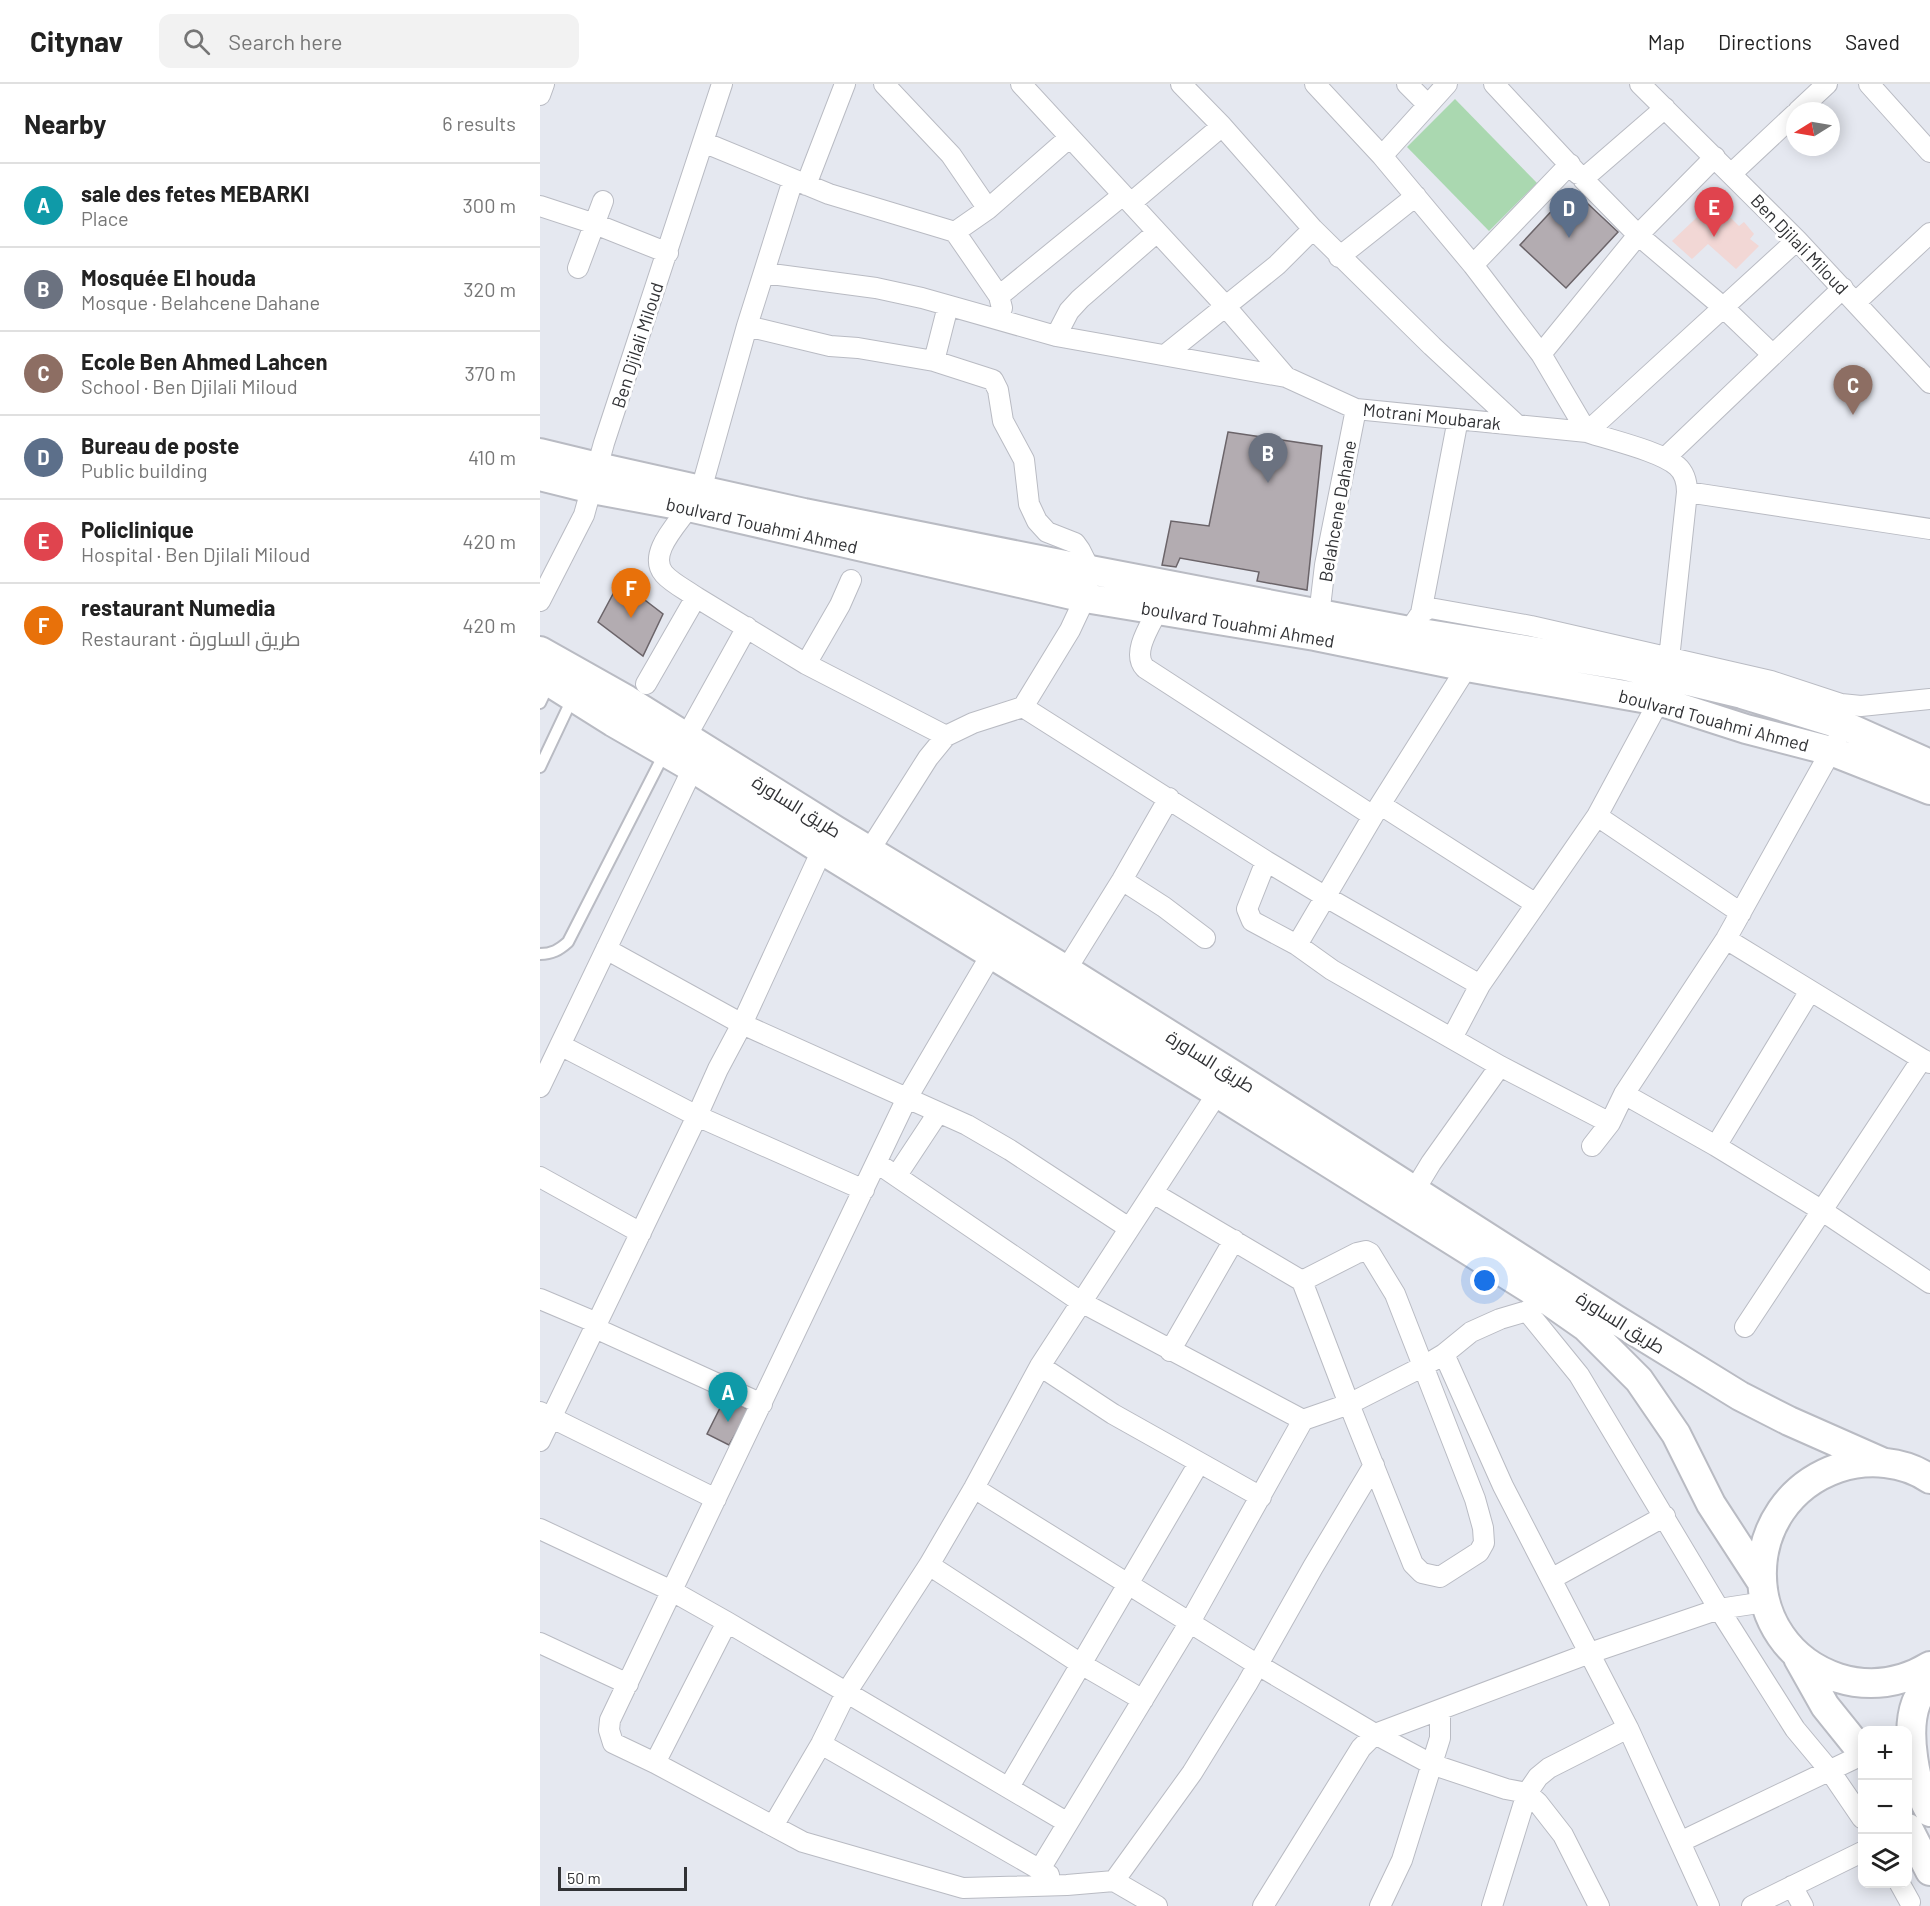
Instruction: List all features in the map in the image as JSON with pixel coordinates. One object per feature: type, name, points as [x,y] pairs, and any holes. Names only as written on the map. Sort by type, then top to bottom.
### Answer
[{"type":"main road","name":"boulvard Touahmi Ahmed","points":[[540,453],[595,478]]},
{"type":"main road","name":"boulvard Touahmi Ahmed","points":[[540,476],[595,478],[695,499],[1090,570],[1164,597],[1318,625],[1467,667],[1666,679],[1746,729],[1831,752],[1930,790]]},
{"type":"main road","name":"boulvard Touahmi Ahmed","points":[[695,499],[1085,598],[1164,597]]},
{"type":"main road","name":"boulvard Touahmi Ahmed","points":[[1318,625],[1415,622],[1625,666],[1666,679],[1743,694],[1843,725],[1930,764]]},
{"type":"main road","name":"طريق الساورة","points":[[540,651],[629,702],[676,744],[828,840],[1224,1083],[1414,1191],[1740,1396],[1789,1421],[1930,1479]]},
{"type":"main road","name":"طريق الساورة","points":[[551,689],[629,702]]},
{"type":"main road","name":"طريق الساورة","points":[[676,744],[693,768],[828,840],[869,851],[997,944],[1066,970],[1537,1305],[1586,1327],[1639,1380],[1676,1434],[1711,1504],[1763,1591],[1772,1621],[1782,1638],[1796,1654]]},
{"type":"main road","points":[[1763,1591],[1764,1549],[1775,1518],[1795,1493],[1821,1474],[1852,1464],[1893,1465],[1930,1455]]},
{"type":"main road","points":[[1796,1654],[1822,1672],[1852,1682],[1883,1684],[1914,1676],[1930,1666]]},
{"type":"main road","points":[[1796,1654],[1825,1706],[1858,1747]]},
{"type":"main road","points":[[1930,1679],[1916,1704],[1912,1727],[1913,1760],[1925,1804],[1930,1812]]},
{"type":"main road","points":[[1911,1834],[1930,1871]]},
{"type":"street","points":[[540,95],[544,84]]},
{"type":"street","name":"Ben Djilali Miloud","points":[[540,601],[584,515],[722,84]]},
{"type":"street","points":[[845,84],[800,183],[764,273],[695,499],[660,549],[658,561],[665,576],[806,664],[946,736]]},
{"type":"street","points":[[884,84],[951,155],[988,209]]},
{"type":"street","name":"Motrani Moubarak","points":[[1021,84],[1286,377],[1356,409],[1587,432],[1665,458]]},
{"type":"street","points":[[1181,84],[1222,126],[1339,257],[1516,424]]},
{"type":"street","points":[[1315,84],[1382,156],[1473,265],[1541,354],[1587,432],[1797,240]]},
{"type":"street","points":[[1407,84],[1428,105]]},
{"type":"street","points":[[1382,156],[1447,84]]},
{"type":"street","points":[[1494,84],[1638,235],[1724,308],[1773,355]]},
{"type":"street","points":[[1808,102],[1827,84]]},
{"type":"street","points":[[1869,84],[1930,152]]},
{"type":"street","name":"Ben Djilali Miloud","points":[[1648,86],[1665,108],[1797,240],[1930,383]]},
{"type":"street","points":[[1583,179],[1665,108]]},
{"type":"street","points":[[1731,174],[1786,122]]},
{"type":"street","points":[[999,296],[1222,126]]},
{"type":"street","points":[[955,232],[988,209],[1070,137]]},
{"type":"street","points":[[704,142],[829,194],[955,232],[999,296],[1005,322]]},
{"type":"street","points":[[1541,354],[1638,235],[1715,158]]},
{"type":"street","points":[[1473,265],[1569,164]]},
{"type":"street","points":[[1339,257],[1416,196]]},
{"type":"street","points":[[578,268],[603,201]]},
{"type":"street","points":[[540,206],[595,224],[668,253]]},
{"type":"street","points":[[1165,355],[1277,265],[1313,229]]},
{"type":"street","points":[[1056,336],[1069,310],[1157,232]]},
{"type":"street","points":[[1452,1038],[1480,985],[1597,816],[1666,679],[1687,492],[1684,475],[1678,467],[1665,458],[1773,355],[1930,233]]},
{"type":"street","points":[[764,273],[876,288],[1056,336],[1286,377]]},
{"type":"street","points":[[934,361],[948,306]]},
{"type":"street","points":[[747,326],[830,346],[858,348],[934,361],[993,381],[999,390],[1003,421],[1024,460],[1029,504],[1037,521],[1047,532],[1075,543],[1090,570],[1085,598],[1070,630],[1023,707],[973,723],[946,736],[922,767],[869,851]]},
{"type":"street","name":"Belahcene Dahane","points":[[1318,625],[1325,565],[1356,409]]},
{"type":"street","points":[[1415,622],[1458,419]]},
{"type":"street","points":[[1687,492],[1930,529]]},
{"type":"street","points":[[806,664],[840,605],[851,580]]},
{"type":"street","points":[[629,702],[696,597]]},
{"type":"street","points":[[1164,597],[1139,648],[1139,659],[1145,668],[1536,904]]},
{"type":"street","points":[[676,744],[747,627]]},
{"type":"street","points":[[1297,945],[1377,810],[1467,667]]},
{"type":"street","points":[[1666,679],[1771,681],[1841,704],[1861,706],[1930,699]]},
{"type":"street","points":[[1023,707],[1266,861],[1480,985]]},
{"type":"street","points":[[1592,1146],[1610,1124],[1624,1094],[1726,939],[1831,752],[1843,725]]},
{"type":"street","points":[[540,1087],[693,768]]},
{"type":"street","points":[[1066,970],[1122,880],[1169,798]]},
{"type":"street","points":[[1597,816],[1741,913]]},
{"type":"street","points":[[540,1441],[546,1415],[596,1325],[718,1069],[742,1024],[828,840]]},
{"type":"street","points":[[1266,861],[1249,904],[1248,915],[1252,921],[1297,945],[1332,969],[1500,1066],[1610,1124]]},
{"type":"street","points":[[1122,880],[1164,907],[1205,938]]},
{"type":"street","points":[[1726,939],[1926,1061],[1821,1210],[1745,1327]]},
{"type":"street","points":[[997,944],[907,1098],[610,1720],[610,1737],[612,1743],[655,1763],[803,1842],[963,1888],[1067,1885],[1114,1881],[1156,1906]]},
{"type":"street","points":[[606,949],[742,1024],[967,1125],[1010,1150],[1129,1228]]},
{"type":"street","points":[[1716,1146],[1810,991]]},
{"type":"street","points":[[560,1045],[697,1116],[864,1190]]},
{"type":"street","points":[[1414,1191],[1431,1163],[1500,1066]]},
{"type":"street","points":[[773,1826],[821,1744],[846,1693],[929,1565],[974,1488],[1040,1366],[1129,1228],[1154,1194],[1224,1083]]},
{"type":"street","points":[[1624,1094],[1716,1146],[1821,1210],[1930,1283]]},
{"type":"street","points":[[897,1175],[938,1113]]},
{"type":"street","points":[[877,1163],[1081,1302],[1303,1420]]},
{"type":"street","points":[[540,1177],[641,1233]]},
{"type":"street","points":[[1154,1194],[1302,1281],[1413,1564],[1422,1574],[1440,1577],[1479,1552],[1484,1543],[1483,1528],[1475,1499],[1395,1294],[1370,1253],[1366,1251],[1357,1253],[1302,1281]]},
{"type":"street","points":[[1170,1351],[1234,1240]]},
{"type":"street","points":[[540,1299],[762,1404]]},
{"type":"street","points":[[1040,1869],[1190,1623],[1303,1420],[1349,1404],[1424,1366],[1483,1326],[1537,1305],[1719,1609],[1795,1729],[1830,1771],[1858,1811]]},
{"type":"street","points":[[1444,1354],[1503,1486],[1628,1728],[1709,1906]]},
{"type":"street","points":[[1040,1366],[1113,1414],[1261,1497]]},
{"type":"street","points":[[546,1415],[716,1499]]},
{"type":"street","points":[[1009,1787],[1199,1463]]},
{"type":"street","points":[[1114,1881],[1192,1773],[1258,1665],[1374,1465]]},
{"type":"street","points":[[974,1488],[1258,1665],[1375,1734],[1431,1764],[1506,1789],[1527,1792],[1563,1835],[1599,1906]]},
{"type":"street","points":[[1551,1579],[1665,1516]]},
{"type":"street","points":[[540,1529],[672,1591],[1068,1823]]},
{"type":"street","points":[[929,1565],[1081,1665],[1143,1700]]},
{"type":"street","points":[[1263,1906],[1361,1748],[1375,1734],[1763,1591]]},
{"type":"street","points":[[655,1763],[727,1622]]},
{"type":"street","points":[[540,1643],[628,1683]]},
{"type":"street","points":[[1380,1906],[1402,1860],[1440,1738],[1440,1710]]},
{"type":"street","points":[[1492,1906],[1527,1792],[1538,1777],[1549,1768],[1628,1728]]},
{"type":"street","points":[[821,1744],[1067,1885]]},
{"type":"street","points":[[1680,1842],[1858,1756]]},
{"type":"street","points":[[1752,1906],[1858,1854]]},
{"type":"street","points":[[1791,1887],[1803,1906]]},
{"type":"street","points":[[1902,1888],[1910,1902]]},
{"type":"lane","points":[[540,767],[551,689]]},
{"type":"lane","points":[[540,954],[549,954],[559,950],[568,942],[676,744]]},
{"type":"shaded area","points":[[1714,201],[1739,226],[1744,222],[1754,234],[1750,239],[1759,246],[1736,269],[1708,244],[1692,259],[1672,241]]},
{"type":"green space","points":[[1455,99],[1537,183],[1489,231],[1407,147]]},
{"type":"building","points":[[1572,189],[1618,232],[1566,288],[1520,245]]},
{"type":"building","points":[[1228,432],[1322,446],[1307,590],[1257,581],[1259,572],[1180,558],[1176,567],[1162,565],[1171,521],[1209,526]]},
{"type":"building","points":[[620,581],[663,614],[643,656],[598,622]]},
{"type":"building","points":[[726,1396],[749,1410],[729,1445],[707,1434]]},
{"type":"place","name":"Policlinique","points":[[1714,237]]},
{"type":"place","name":"Bureau de poste","points":[[1569,238]]},
{"type":"place","name":"Ecole Ben Ahmed Lahcen","points":[[1853,415]]},
{"type":"place","name":"Mosquée El houda","points":[[1268,483]]},
{"type":"place","name":"restaurant Numedia","points":[[631,618]]},
{"type":"place","name":"sale des fetes MEBARKI","points":[[728,1422]]}]
